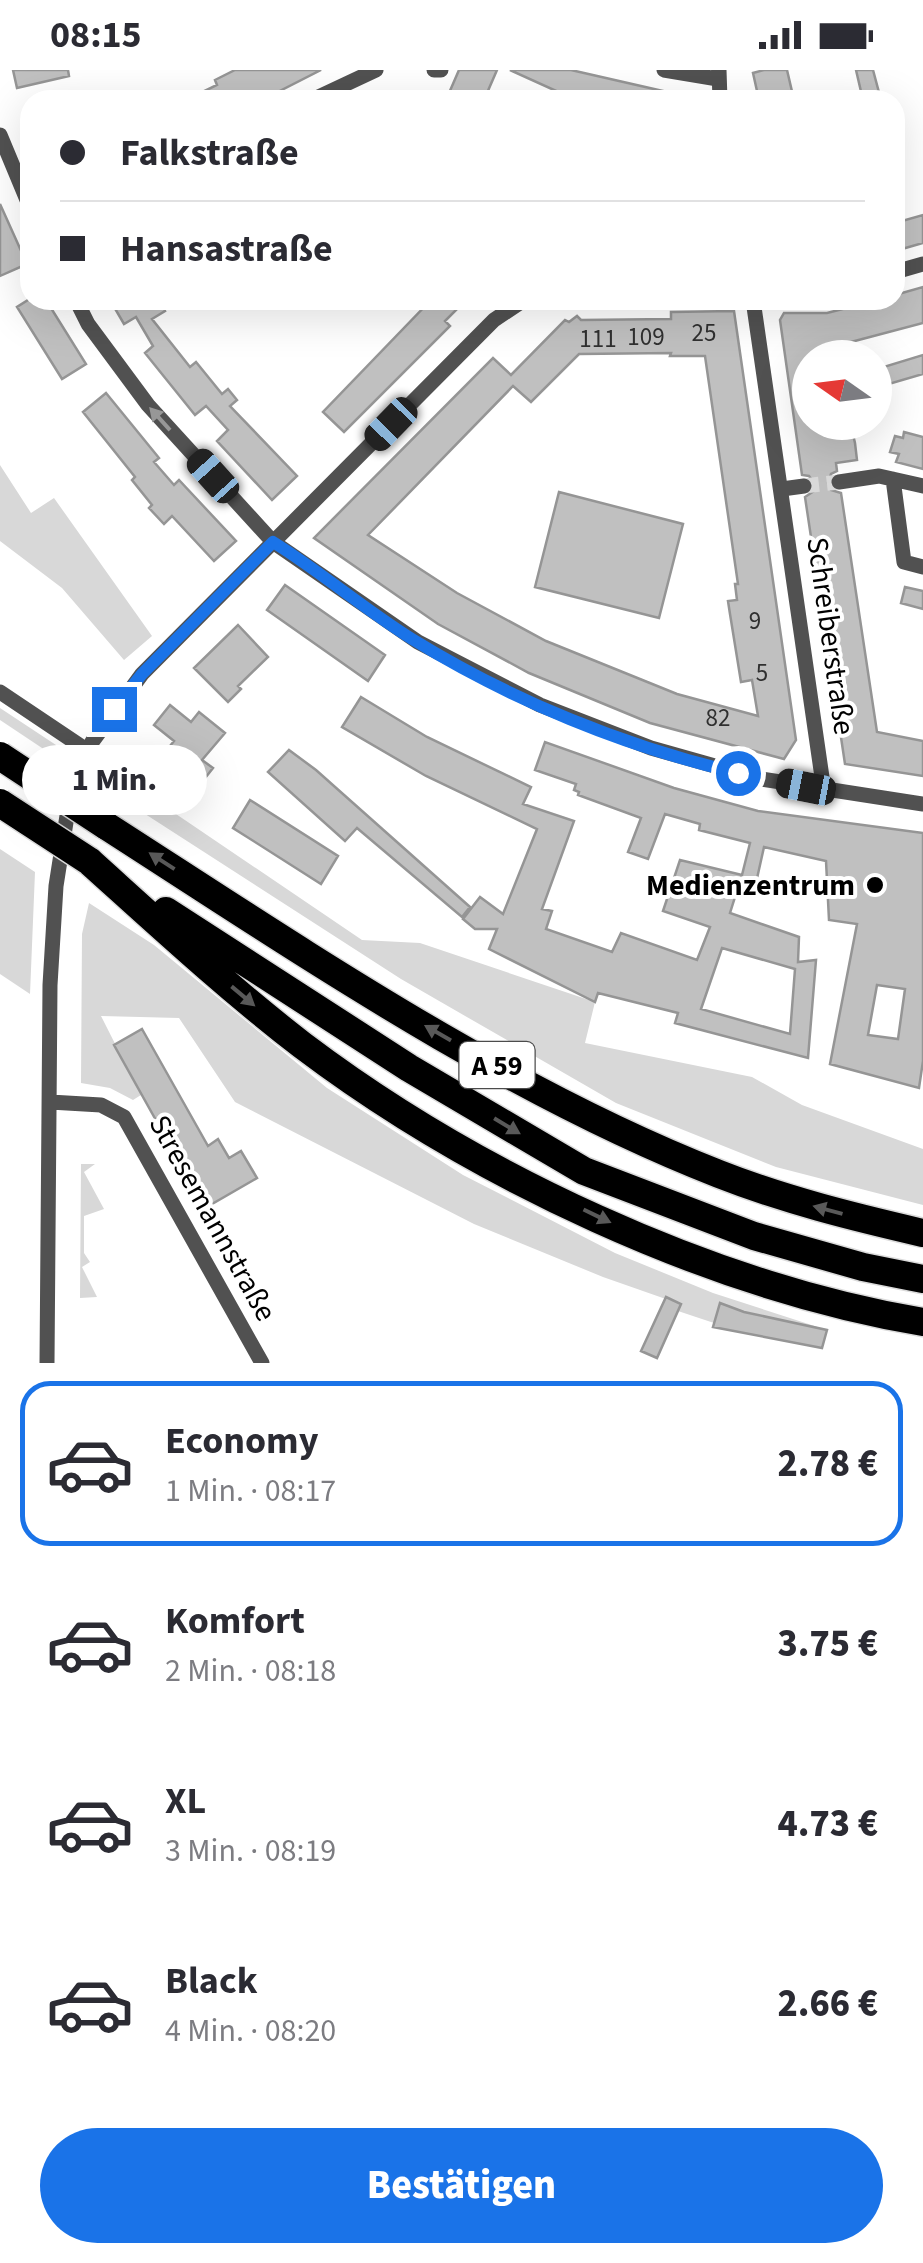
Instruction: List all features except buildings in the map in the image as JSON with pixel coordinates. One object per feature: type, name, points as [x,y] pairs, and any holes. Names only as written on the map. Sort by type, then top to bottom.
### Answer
[{"type":"highway","name":"A 59","points":[[0,756],[435,1032],[605,1124],[679,1158],[764,1190],[923,1233]]},
{"type":"highway","name":"A 59","points":[[0,803],[360,1037],[584,1172],[754,1236],[923,1280]]},
{"type":"highway","points":[[90,860],[184,947],[302,1044],[386,1104],[510,1174],[629,1232],[734,1273],[923,1322]]},
{"type":"street","points":[[333,90],[376,70]]},
{"type":"street","points":[[664,70],[719,75]]},
{"type":"street","points":[[0,135],[20,183]]},
{"type":"street","points":[[81,310],[148,405],[273,542],[418,642],[540,705],[651,748],[716,768],[824,791],[923,804]]},
{"type":"street","points":[[48,1363],[50,985],[56,886],[69,803],[88,752],[114,709],[142,674],[494,320],[509,310]]},
{"type":"street","name":"Schreiberstraße","points":[[755,310],[824,791]]},
{"type":"street","points":[[839,482],[879,476],[923,486]]},
{"type":"street","points":[[893,479],[904,562],[923,567]]},
{"type":"street","points":[[782,489],[804,486]]},
{"type":"street","points":[[0,692],[88,752]]},
{"type":"street","name":"Stresemannstraße","points":[[50,1102],[101,1105],[124,1117],[262,1363]]},
{"type":"shaded area","points":[[0,465],[31,513],[54,498],[152,636],[124,660],[62,588],[0,541]]},
{"type":"shaded area","points":[[0,708],[56,745],[60,760],[0,720]]},
{"type":"shaded area","points":[[117,774],[362,940],[420,943],[595,1002],[585,1043],[752,1077],[802,1105],[923,1149],[923,1205],[776,1167],[616,1103],[401,979],[111,792]]},
{"type":"shaded area","points":[[0,849],[35,872],[30,994],[0,974]]},
{"type":"shaded area","points":[[89,903],[154,945],[327,1088],[463,1175],[615,1253],[713,1293],[827,1330],[720,1304],[714,1323],[678,1311],[680,1304],[474,1224],[235,1102],[179,1018],[101,1016],[141,1095],[133,1100],[110,1088],[81,1083],[82,934]]},
{"type":"shaded area","points":[[81,1164],[95,1164],[84,1172],[104,1209],[84,1216],[84,1253],[90,1262],[82,1267],[97,1297],[80,1298]]},
{"type":"tunnel","points":[[804,486],[839,482]]},
{"type":"place","name":"Medienzentrum","points":[[875,885]]},
{"type":"route","points":[[114,709],[142,674],[273,542],[396,628],[479,676],[597,729],[738,773]]}]
